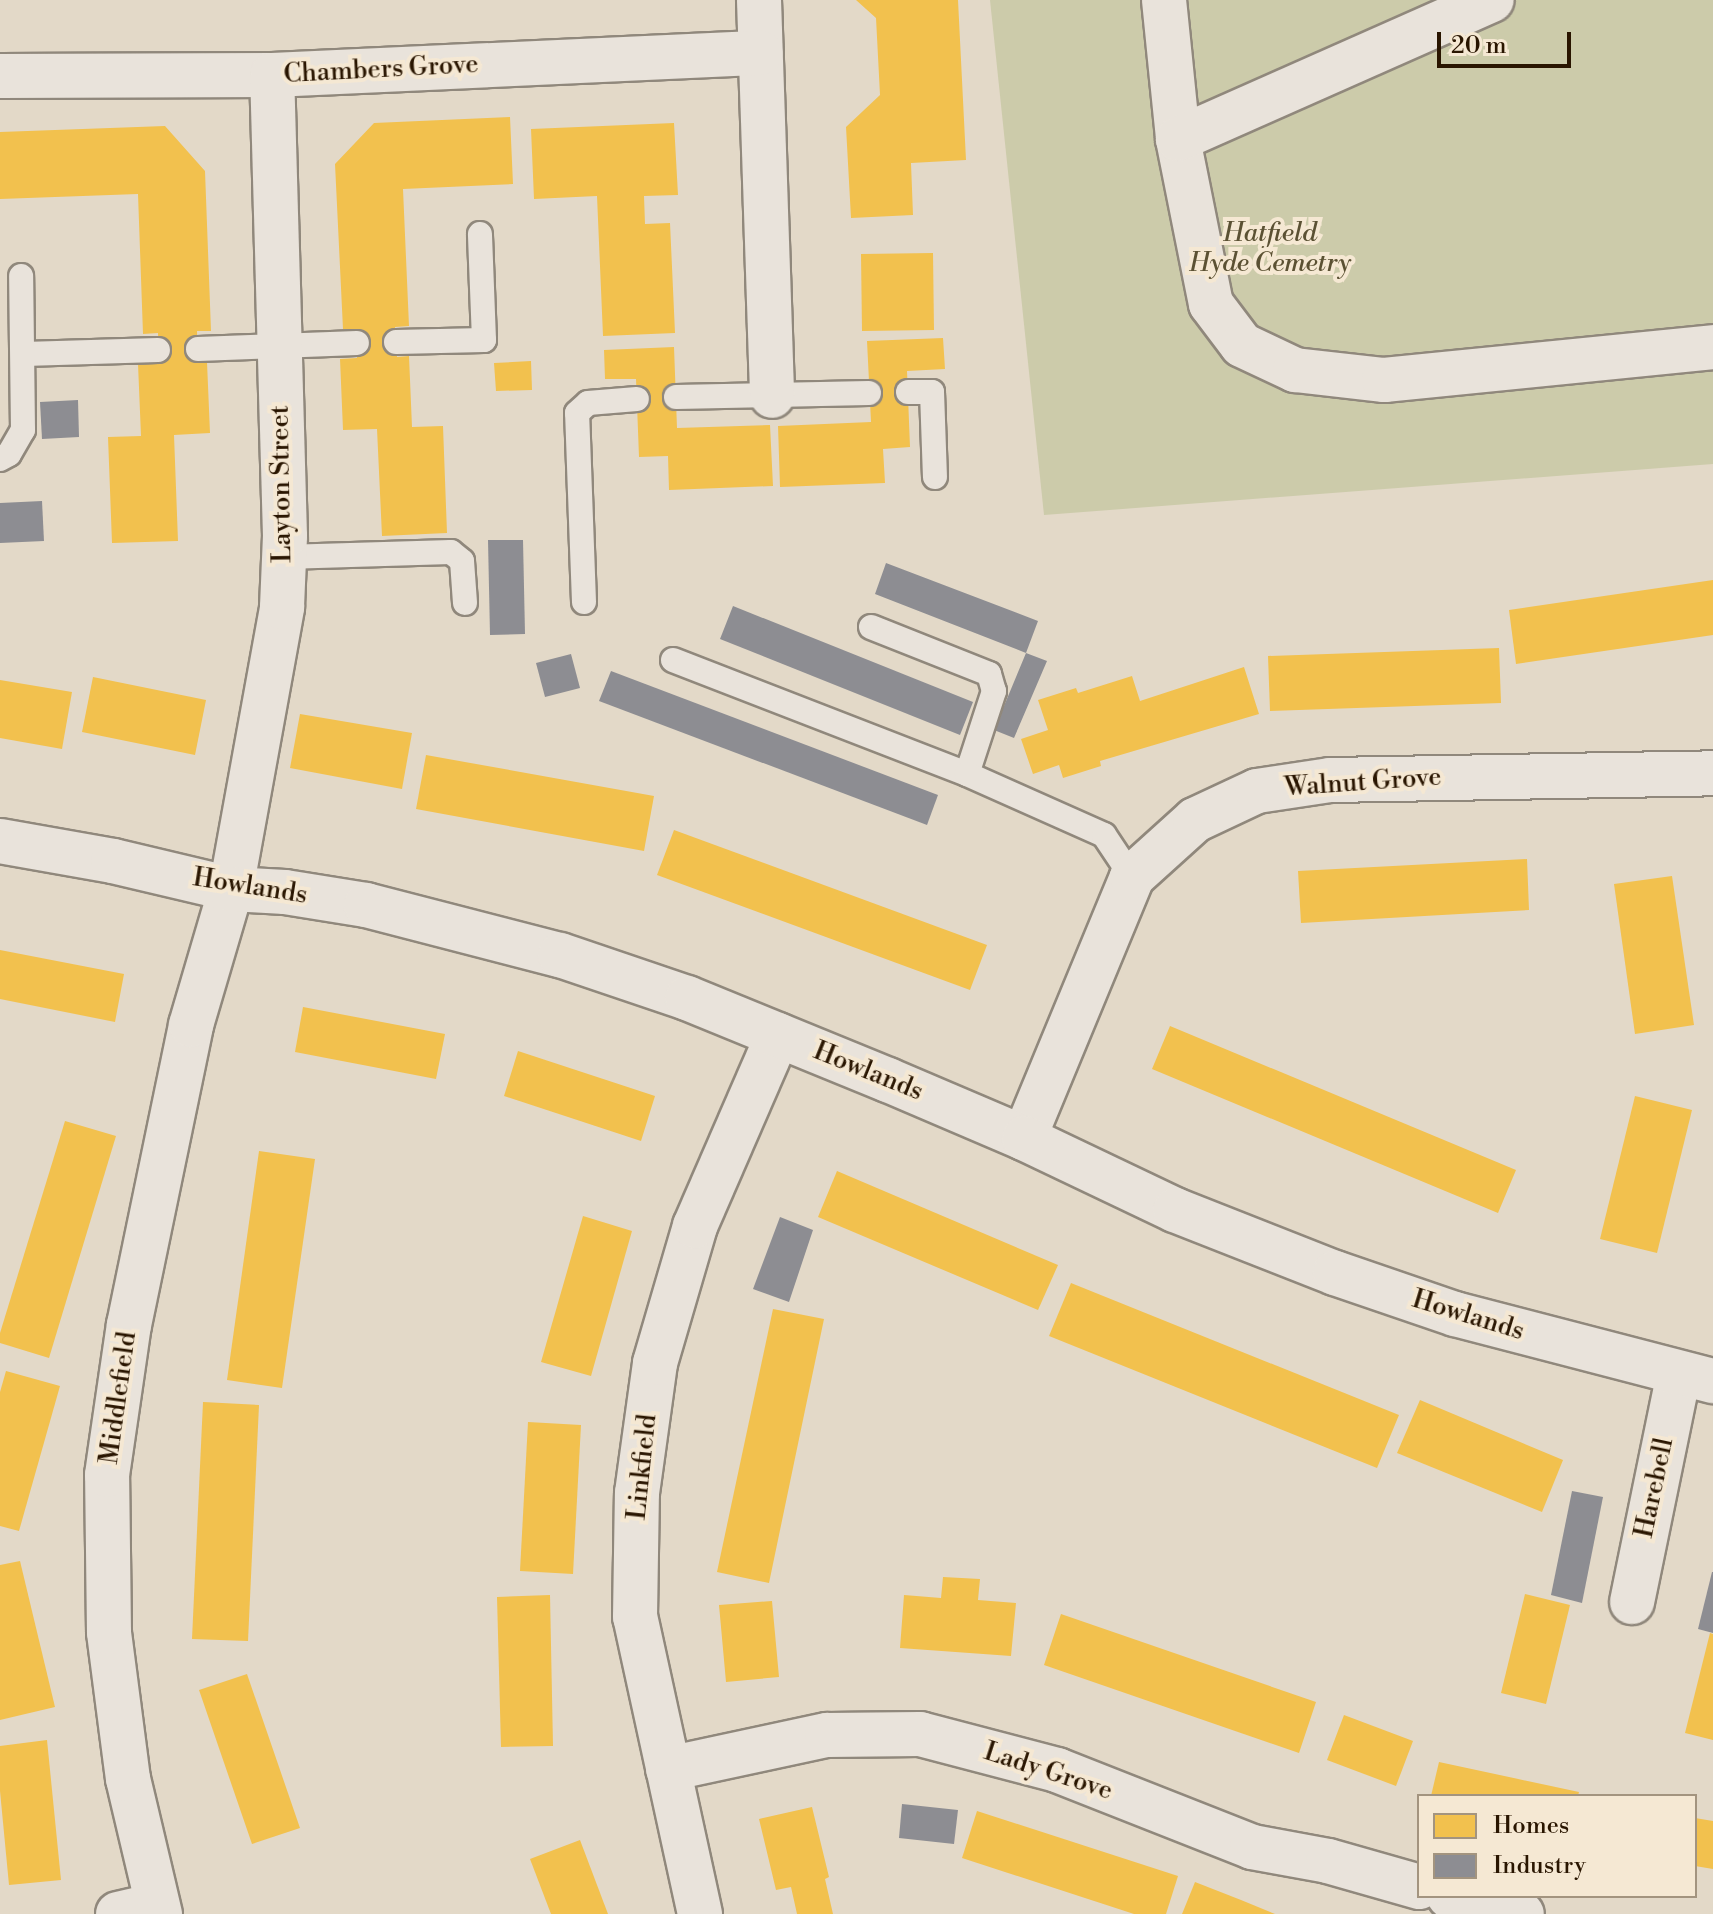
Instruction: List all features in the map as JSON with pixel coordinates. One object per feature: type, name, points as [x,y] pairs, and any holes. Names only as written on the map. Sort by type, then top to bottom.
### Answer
[{"type":"street","points":[[759,0],[772,396]]},
{"type":"street","points":[[1164,0],[1178,139],[1211,304],[1242,345],[1295,370],[1384,380],[1713,347]]},
{"type":"street","points":[[1178,139],[1492,0]]},
{"type":"street","name":"Chambers Grove","points":[[0,76],[272,75],[761,53]]},
{"type":"street","name":"Layton Street","points":[[231,889],[282,607],[284,557],[272,75]]},
{"type":"street","name":"Walnut Grove","points":[[1024,1138],[1132,877],[1195,820],[1257,791],[1330,780],[1713,773]]},
{"type":"street","name":"Howlands","points":[[0,841],[113,861],[231,889],[353,903],[445,923],[560,955],[687,998],[778,1035],[1024,1138],[1175,1210],[1335,1273],[1455,1314],[1696,1377]]},
{"type":"street","name":"Middlefield","points":[[145,1911],[109,1632],[107,1475],[129,1325],[188,1040],[231,889]]},
{"type":"street","name":"Linkfield","points":[[700,1914],[635,1617],[637,1493],[655,1363],[695,1226],[778,1035]]},
{"type":"street","name":"Harebell","points":[[1632,1602],[1696,1377]]},
{"type":"street","name":"Lady Grove","points":[[668,1769],[827,1735],[920,1734],[1057,1770],[1252,1847],[1328,1861],[1417,1886]]},
{"type":"street","points":[[1457,1898],[1522,1914]]},
{"type":"lane","points":[[396,342],[484,340],[480,234]]},
{"type":"lane","points":[[0,459],[9,454],[23,430],[21,276]]},
{"type":"lane","points":[[198,349],[357,343]]},
{"type":"lane","points":[[24,354],[158,350]]},
{"type":"lane","points":[[908,392],[932,392],[935,477]]},
{"type":"lane","points":[[676,397],[869,393]]},
{"type":"lane","points":[[584,602],[577,413],[588,403],[637,399]]},
{"type":"lane","points":[[284,557],[451,552],[462,561],[465,603]]},
{"type":"lane","points":[[871,627],[989,674],[994,691],[967,774]]},
{"type":"lane","points":[[673,660],[967,774],[1104,835],[1132,877]]},
{"type":"green space","name":"Hatfield Hyde Cemetry","points":[[990,0],[1713,0],[1713,464],[1044,515]]},
{"type":"building: Homes","points":[[856,0],[958,0],[966,160],[911,163],[913,215],[851,218],[846,127],[880,95],[876,18]]},
{"type":"building: Homes","points":[[510,117],[513,184],[403,189],[409,326],[395,327],[397,357],[409,356],[412,427],[443,426],[447,533],[382,536],[377,429],[343,430],[340,359],[357,358],[356,329],[343,329],[335,164],[374,123]]},
{"type":"building: Homes","points":[[674,123],[678,195],[644,196],[645,224],[670,223],[675,333],[603,336],[597,196],[534,199],[531,129]]},
{"type":"building: Homes","points":[[165,126],[205,171],[211,331],[197,331],[198,362],[207,362],[210,433],[174,435],[178,541],[112,543],[108,437],[141,436],[138,364],[159,364],[158,333],[143,334],[138,194],[0,199],[0,132]]},
{"type":"building: Homes","points":[[933,253],[934,330],[862,331],[861,254]]},
{"type":"building: Homes","points":[[943,338],[945,369],[907,371],[910,447],[883,449],[885,483],[780,487],[778,426],[871,422],[867,341]]},
{"type":"building: Homes","points":[[674,347],[677,428],[770,425],[773,486],[669,490],[668,456],[639,457],[636,379],[605,379],[604,350]]},
{"type":"building: Homes","points":[[531,361],[532,390],[496,391],[494,363]]},
{"type":"building: Homes","points":[[1713,580],[1713,635],[1516,664],[1509,610]]},
{"type":"building: Homes","points":[[1499,648],[1501,703],[1270,711],[1268,656]]},
{"type":"building: Homes","points":[[1244,667],[1259,714],[1100,761],[1101,766],[1063,778],[1059,765],[1033,774],[1021,739],[1048,730],[1038,700],[1076,688],[1078,693],[1132,676],[1140,701]]},
{"type":"building: Homes","points":[[93,677],[206,700],[195,755],[82,732]]},
{"type":"building: Homes","points":[[0,680],[72,692],[62,749],[0,738]]},
{"type":"building: Homes","points":[[300,714],[412,733],[402,789],[290,768]]},
{"type":"building: Homes","points":[[426,755],[654,796],[644,851],[416,809]]},
{"type":"building: Homes","points":[[674,830],[987,945],[970,990],[657,875]]},
{"type":"building: Homes","points":[[1527,859],[1529,910],[1301,923],[1298,871]]},
{"type":"building: Homes","points":[[1672,876],[1694,1025],[1635,1034],[1614,884]]},
{"type":"building: Homes","points":[[0,950],[124,974],[115,1022],[0,999]]},
{"type":"building: Homes","points":[[303,1007],[445,1034],[436,1079],[295,1052]]},
{"type":"building: Homes","points":[[1170,1026],[1516,1170],[1498,1213],[1152,1069]]},
{"type":"building: Homes","points":[[518,1051],[655,1096],[641,1141],[504,1096]]},
{"type":"building: Homes","points":[[1635,1096],[1692,1110],[1657,1253],[1600,1239]]},
{"type":"building: Homes","points":[[65,1121],[116,1136],[49,1358],[0,1343],[0,1333]]},
{"type":"building: Homes","points":[[259,1151],[315,1159],[282,1388],[227,1380]]},
{"type":"building: Homes","points":[[837,1171],[1058,1265],[1038,1310],[818,1217]]},
{"type":"building: Homes","points":[[583,1216],[632,1231],[591,1376],[541,1362]]},
{"type":"building: Homes","points":[[1071,1283],[1399,1415],[1377,1468],[1049,1336]]},
{"type":"building: Homes","points":[[773,1309],[824,1319],[769,1583],[717,1572]]},
{"type":"building: Homes","points":[[6,1371],[60,1386],[19,1531],[0,1526],[0,1392]]},
{"type":"building: Homes","points":[[1420,1400],[1563,1460],[1542,1512],[1397,1453]]},
{"type":"building: Homes","points":[[203,1402],[259,1405],[248,1641],[192,1639]]},
{"type":"building: Homes","points":[[528,1422],[581,1425],[573,1574],[520,1571]]},
{"type":"building: Homes","points":[[20,1561],[55,1707],[0,1720],[0,1565]]},
{"type":"building: Homes","points":[[943,1577],[980,1579],[978,1600],[1016,1603],[1011,1656],[900,1648],[904,1595],[941,1598]]},
{"type":"building: Homes","points":[[1525,1594],[1570,1605],[1546,1704],[1501,1693]]},
{"type":"building: Homes","points":[[550,1595],[553,1746],[501,1747],[497,1597]]},
{"type":"building: Homes","points":[[772,1601],[779,1677],[726,1682],[719,1605]]},
{"type":"building: Homes","points":[[1061,1614],[1316,1702],[1299,1753],[1044,1665]]},
{"type":"building: Homes","points":[[1710,1633],[1713,1634],[1713,1740],[1685,1733]]},
{"type":"building: Homes","points":[[247,1674],[300,1828],[252,1844],[199,1690]]},
{"type":"building: Homes","points":[[1344,1715],[1413,1741],[1396,1786],[1327,1760]]},
{"type":"building: Homes","points":[[47,1740],[61,1880],[9,1885],[0,1791],[0,1746]]},
{"type":"building: Homes","points":[[1439,1762],[1579,1792],[1578,1794],[1431,1794]]},
{"type":"building: Homes","points":[[812,1807],[829,1877],[825,1879],[833,1914],[797,1914],[791,1887],[776,1890],[759,1819]]},
{"type":"building: Homes","points":[[977,1811],[1178,1876],[1166,1914],[1134,1914],[962,1858]]},
{"type":"building: Homes","points":[[1697,1818],[1713,1821],[1713,1869],[1697,1866]]},
{"type":"building: Homes","points":[[580,1840],[608,1914],[551,1914],[530,1859]]},
{"type":"building: Homes","points":[[1195,1882],[1241,1900],[1275,1914],[1182,1914]]},
{"type":"building: Industry","points":[[78,400],[79,437],[42,439],[40,402]]},
{"type":"building: Industry","points":[[42,501],[44,541],[0,543],[0,503]]},
{"type":"building: Industry","points":[[488,540],[523,540],[525,634],[490,635]]},
{"type":"building: Industry","points":[[886,563],[1038,621],[1026,653],[875,594]]},
{"type":"building: Industry","points":[[733,606],[973,702],[960,735],[720,639]]},
{"type":"building: Industry","points":[[1026,653],[1047,661],[1014,738],[994,730]]},
{"type":"building: Industry","points":[[571,654],[580,688],[545,697],[536,663]]},
{"type":"building: Industry","points":[[611,671],[938,795],[927,825],[599,701]]},
{"type":"building: Industry","points":[[780,1217],[813,1230],[789,1302],[753,1289]]},
{"type":"building: Industry","points":[[1572,1491],[1603,1497],[1582,1603],[1551,1595]]},
{"type":"building: Industry","points":[[1713,1572],[1713,1633],[1698,1629]]},
{"type":"building: Industry","points":[[902,1804],[958,1810],[954,1844],[899,1838]]}]
